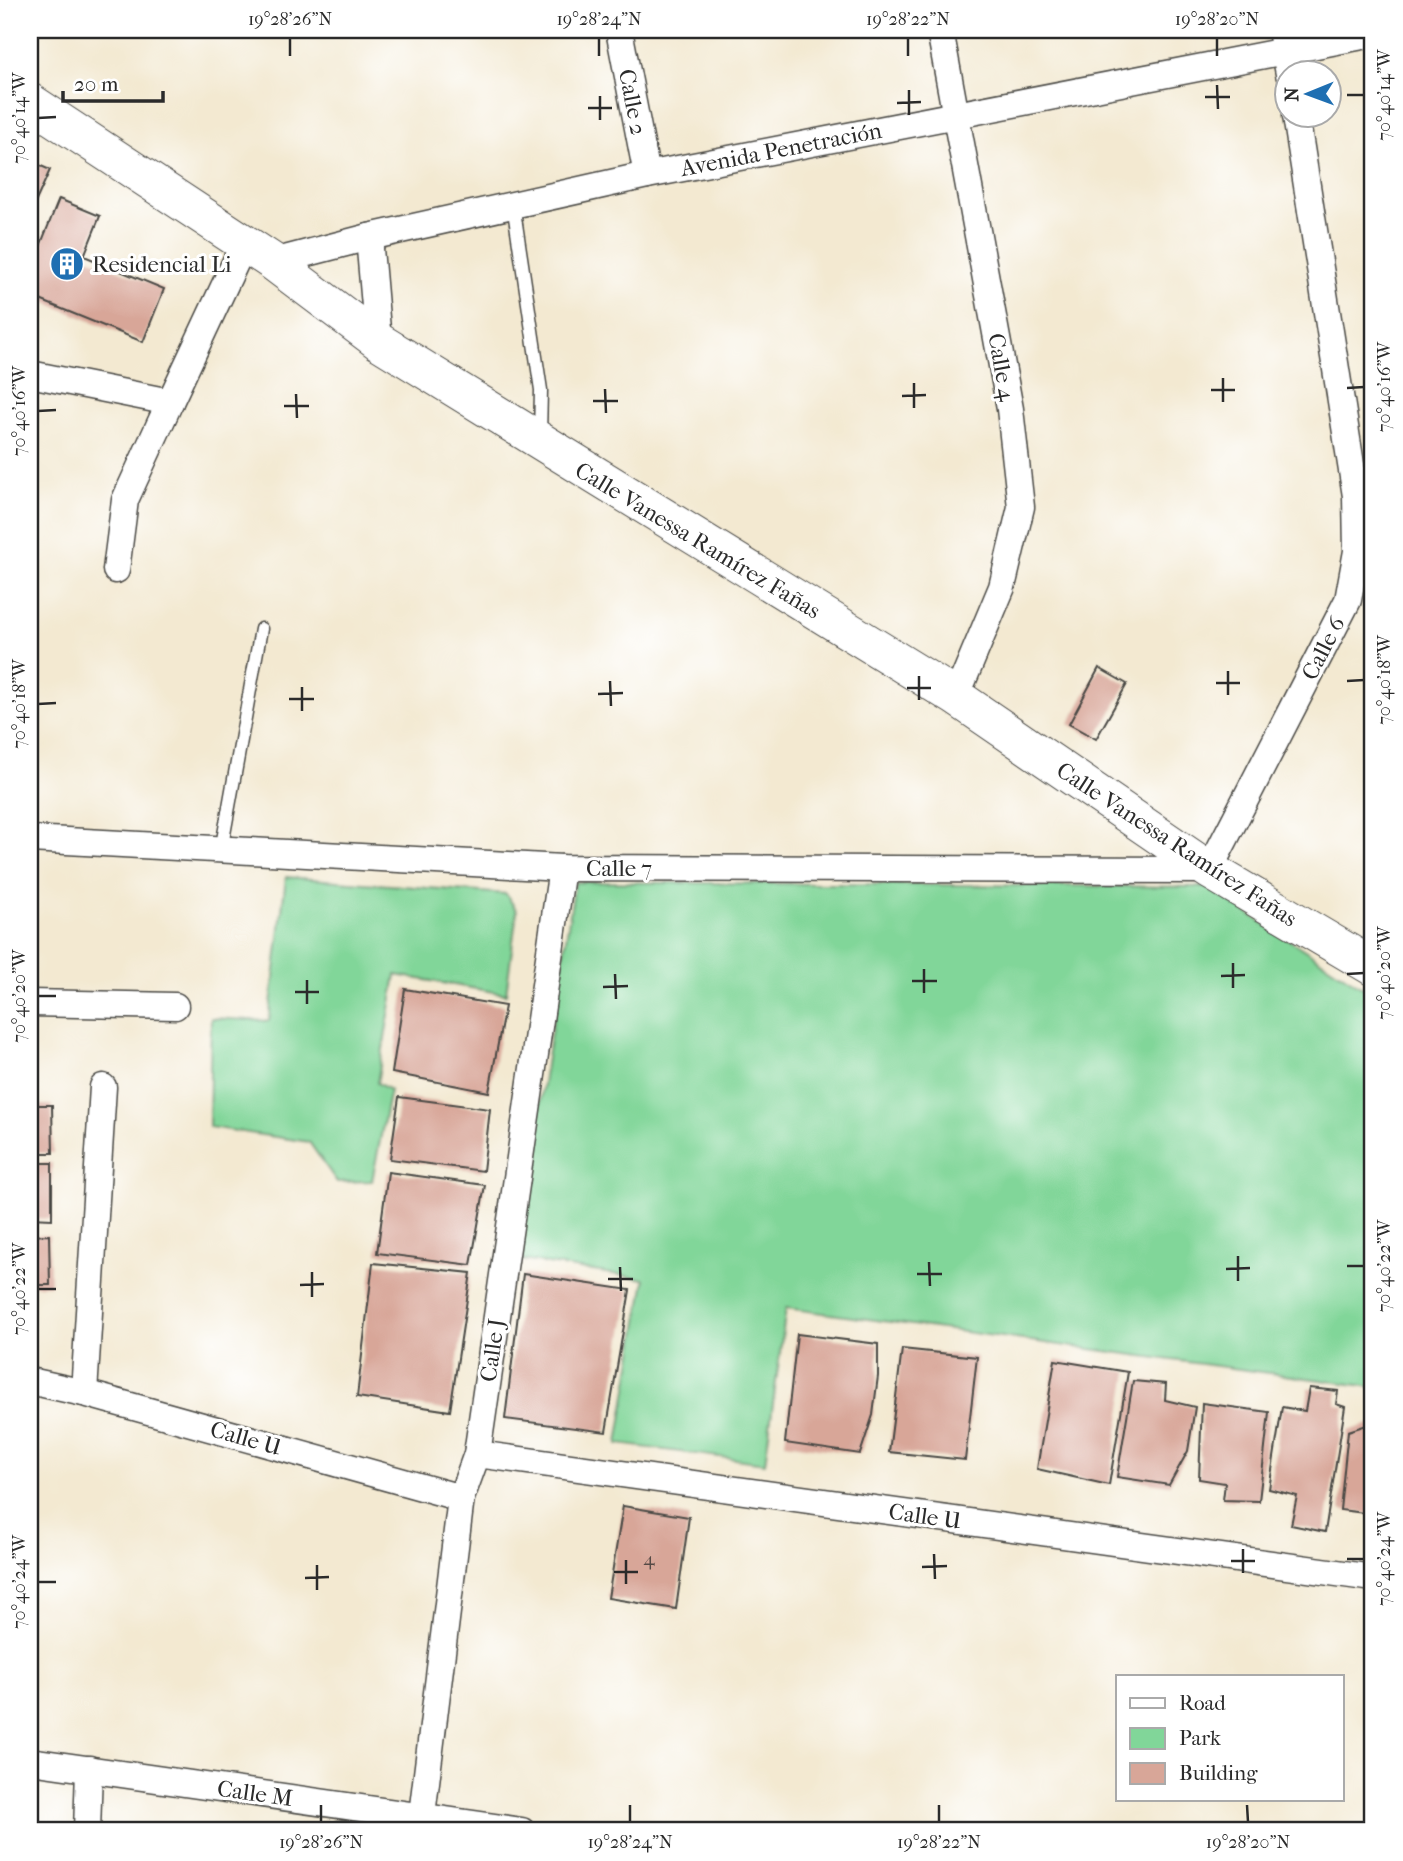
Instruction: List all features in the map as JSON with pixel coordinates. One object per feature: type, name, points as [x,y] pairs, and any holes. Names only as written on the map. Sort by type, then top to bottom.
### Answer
[{"type":"street","name":"Calle 2","points":[[619,30],[647,175]]},
{"type":"street","name":"Calle 4","points":[[940,30],[1010,410],[1021,507],[1002,587],[956,697]]},
{"type":"street","name":"Avenida Penetración","points":[[259,253],[369,237],[647,175],[1373,33]]},
{"type":"street","name":"Calle Vanessa Ramírez Fañas","points":[[30,102],[259,253],[378,341],[956,697],[1209,870],[1373,967]]},
{"type":"street","name":"Calle 6","points":[[1209,870],[1348,600],[1357,551],[1356,496],[1298,130]]},
{"type":"street","points":[[369,237],[378,341]]},
{"type":"street","points":[[116,570],[125,500],[170,402],[259,253]]},
{"type":"street","points":[[30,374],[170,402]]},
{"type":"street","name":"Calle 7","points":[[30,839],[562,868],[1209,870]]},
{"type":"street","name":"Calle J","points":[[422,1824],[461,1498],[477,1454],[562,868]]},
{"type":"street","points":[[30,1003],[175,1006]]},
{"type":"street","points":[[84,1393],[103,1087]]},
{"type":"street","name":"Calle U","points":[[30,1381],[84,1393],[461,1498]]},
{"type":"street","name":"Calle U","points":[[477,1454],[1373,1577]]},
{"type":"street","name":"Calle M","points":[[30,1761],[422,1824],[522,1831]]},
{"type":"street","points":[[87,1831],[89,1769]]},
{"type":"lane","points":[[513,204],[541,390],[540,443]]},
{"type":"lane","points":[[222,851],[261,629]]},
{"type":"green space","points":[[286,877],[506,894],[517,911],[506,994],[396,975],[377,1083],[390,1090],[372,1181],[337,1182],[309,1142],[209,1127],[211,1018],[269,1021]]},
{"type":"green space","points":[[575,882],[1207,887],[1373,994],[1373,1387],[786,1308],[765,1463],[618,1444],[645,1279],[515,1259]]},
{"type":"building","points":[[30,161],[50,170],[30,214]]},
{"type":"building","name":"Residencial Li","points":[[59,199],[100,216],[84,256],[164,289],[143,342],[30,296],[30,271]]},
{"type":"building","points":[[1099,668],[1127,684],[1096,739],[1069,724]]},
{"type":"building","points":[[405,989],[505,1006],[489,1092],[392,1073]]},
{"type":"building","points":[[399,1097],[490,1109],[483,1171],[390,1159]]},
{"type":"building","points":[[30,1105],[52,1105],[53,1153],[30,1153]]},
{"type":"building","points":[[30,1163],[52,1163],[52,1219],[30,1218]]},
{"type":"building","points":[[388,1172],[485,1185],[471,1265],[377,1253]]},
{"type":"building","points":[[49,1235],[50,1285],[30,1285],[30,1236]]},
{"type":"building","points":[[373,1263],[471,1273],[450,1411],[357,1397]]},
{"type":"building","points":[[523,1274],[630,1290],[606,1432],[505,1419]]},
{"type":"building","points":[[797,1334],[878,1344],[878,1376],[873,1415],[860,1454],[785,1443]]},
{"type":"building","points":[[902,1349],[977,1357],[965,1460],[889,1452]]},
{"type":"building","points":[[1055,1360],[1128,1372],[1109,1485],[1037,1469]]},
{"type":"building","points":[[1133,1381],[1166,1384],[1165,1400],[1195,1407],[1188,1451],[1169,1485],[1117,1477]]},
{"type":"building","points":[[1309,1388],[1338,1391],[1336,1404],[1345,1407],[1325,1532],[1291,1525],[1297,1496],[1269,1489],[1282,1407],[1305,1411]]},
{"type":"building","points":[[1202,1403],[1269,1412],[1259,1501],[1223,1500],[1225,1483],[1199,1479]]},
{"type":"building","points":[[1373,1423],[1373,1514],[1340,1510],[1348,1431]]},
{"type":"building","points":[[623,1506],[689,1517],[676,1609],[608,1598]]},
{"type":"place","name":"Residencial Li","points":[[67,264]]}]
